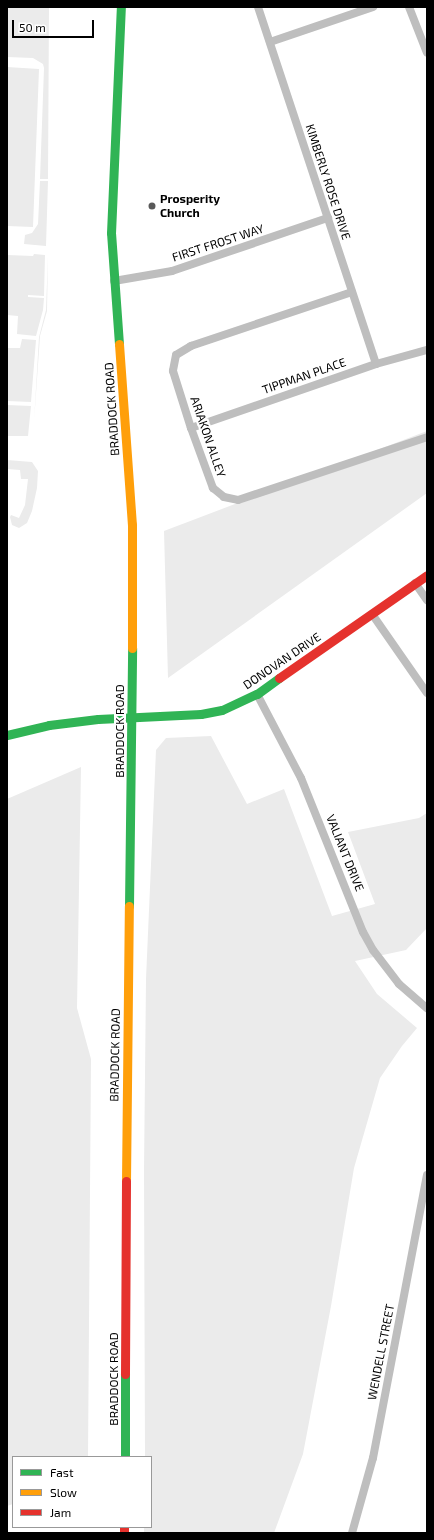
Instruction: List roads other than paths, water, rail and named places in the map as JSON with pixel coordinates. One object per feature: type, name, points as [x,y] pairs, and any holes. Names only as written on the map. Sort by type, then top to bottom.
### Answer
[{"type":"main road","name":"BRADDOCK ROAD","points":[[121,7],[114,118],[111,233],[132,525],[132,718],[126,1106],[125,1456]]},
{"type":"main road","name":"DONOVAN DRIVE","points":[[7,735],[22,730],[55,724],[98,719],[201,714],[222,710],[257,694],[427,575]]},
{"type":"street","name":"KIMBERLY ROSE DRIVE","points":[[258,7],[376,364]]},
{"type":"street","points":[[270,42],[373,7]]},
{"type":"street","points":[[409,7],[427,54]]},
{"type":"street","name":"FIRST FROST WAY","points":[[114,281],[172,271],[328,218]]},
{"type":"street","name":"ARIAKON ALLEY","points":[[352,292],[190,346],[176,355],[172,371],[213,488],[224,497],[238,500],[427,437]]},
{"type":"street","name":"TIPPMAN PLACE","points":[[191,428],[376,364],[427,350]]},
{"type":"street","points":[[415,583],[427,600]]},
{"type":"street","points":[[372,614],[427,693]]},
{"type":"street","name":"VALIANT DRIVE","points":[[257,694],[301,778],[363,932],[373,950],[399,984],[427,1008]]},
{"type":"street","name":"WENDELL STREET","points":[[352,1533],[373,1458],[427,1175]]},
{"type":"place","name":"Prosperity Church","points":[[152,206]]}]
